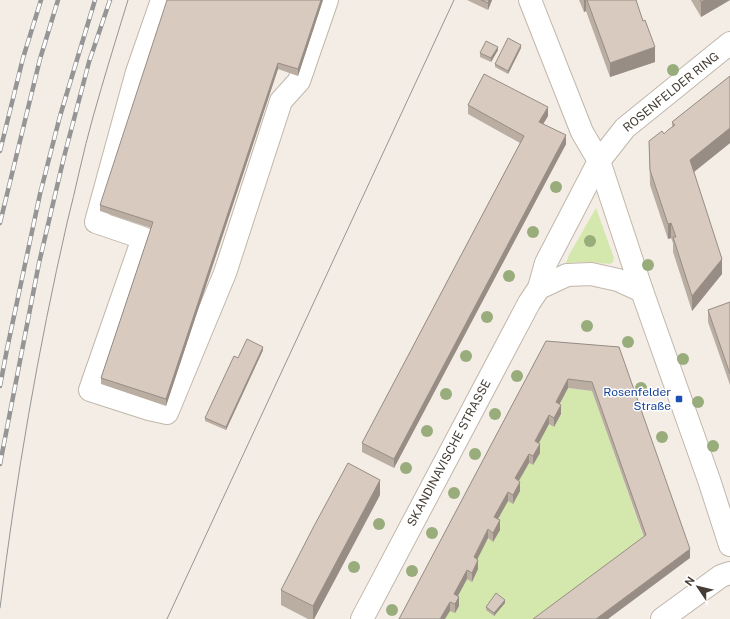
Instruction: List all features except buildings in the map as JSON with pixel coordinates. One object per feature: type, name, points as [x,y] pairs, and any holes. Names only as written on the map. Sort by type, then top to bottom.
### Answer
[{"type":"street","points":[[162,0],[137,72],[96,222],[143,238],[90,390],[149,409],[168,413],[225,273],[281,101],[299,81],[327,0]]},
{"type":"street","points":[[530,0],[582,132],[599,161],[642,291],[709,480],[730,545]]},
{"type":"street","name":"ROSENFELDER RING","points":[[599,161],[625,128],[730,43]]},
{"type":"street","name":"SKANDINAVISCHE STRASSE","points":[[362,619],[528,303],[539,288],[546,263],[599,161]]},
{"type":"street","name":"SKANDINAVISCHE STRASSE","points":[[539,288],[567,275],[591,274],[618,280],[642,291]]},
{"type":"street","points":[[662,619],[721,576],[730,573]]},
{"type":"green space","points":[[596,208],[614,258],[613,262],[610,264],[588,262],[566,263],[569,255]]},
{"type":"green space","points":[[568,388],[592,391],[646,544],[546,619],[445,619],[467,579],[472,581],[478,569],[473,566],[488,538],[493,542],[500,530],[494,526],[508,501],[513,503],[520,491],[515,487],[529,463],[533,465],[540,453],[535,450],[549,424],[554,427],[561,415],[556,411]]},
{"type":"tram line","points":[[0,608],[13,511],[29,414],[56,271],[89,130],[128,0]]},
{"type":"tram line","points":[[167,619],[454,0]]},
{"type":"railway","points":[[0,151],[23,58],[41,0]]},
{"type":"railway","points":[[0,223],[40,59],[58,0]]},
{"type":"railway","points":[[0,386],[40,194],[60,116],[95,0]]},
{"type":"railway","points":[[0,464],[39,263],[64,157],[89,62],[110,0]]},
{"type":"place","name":"Rosenfelder Straße","points":[[679,399]]}]
